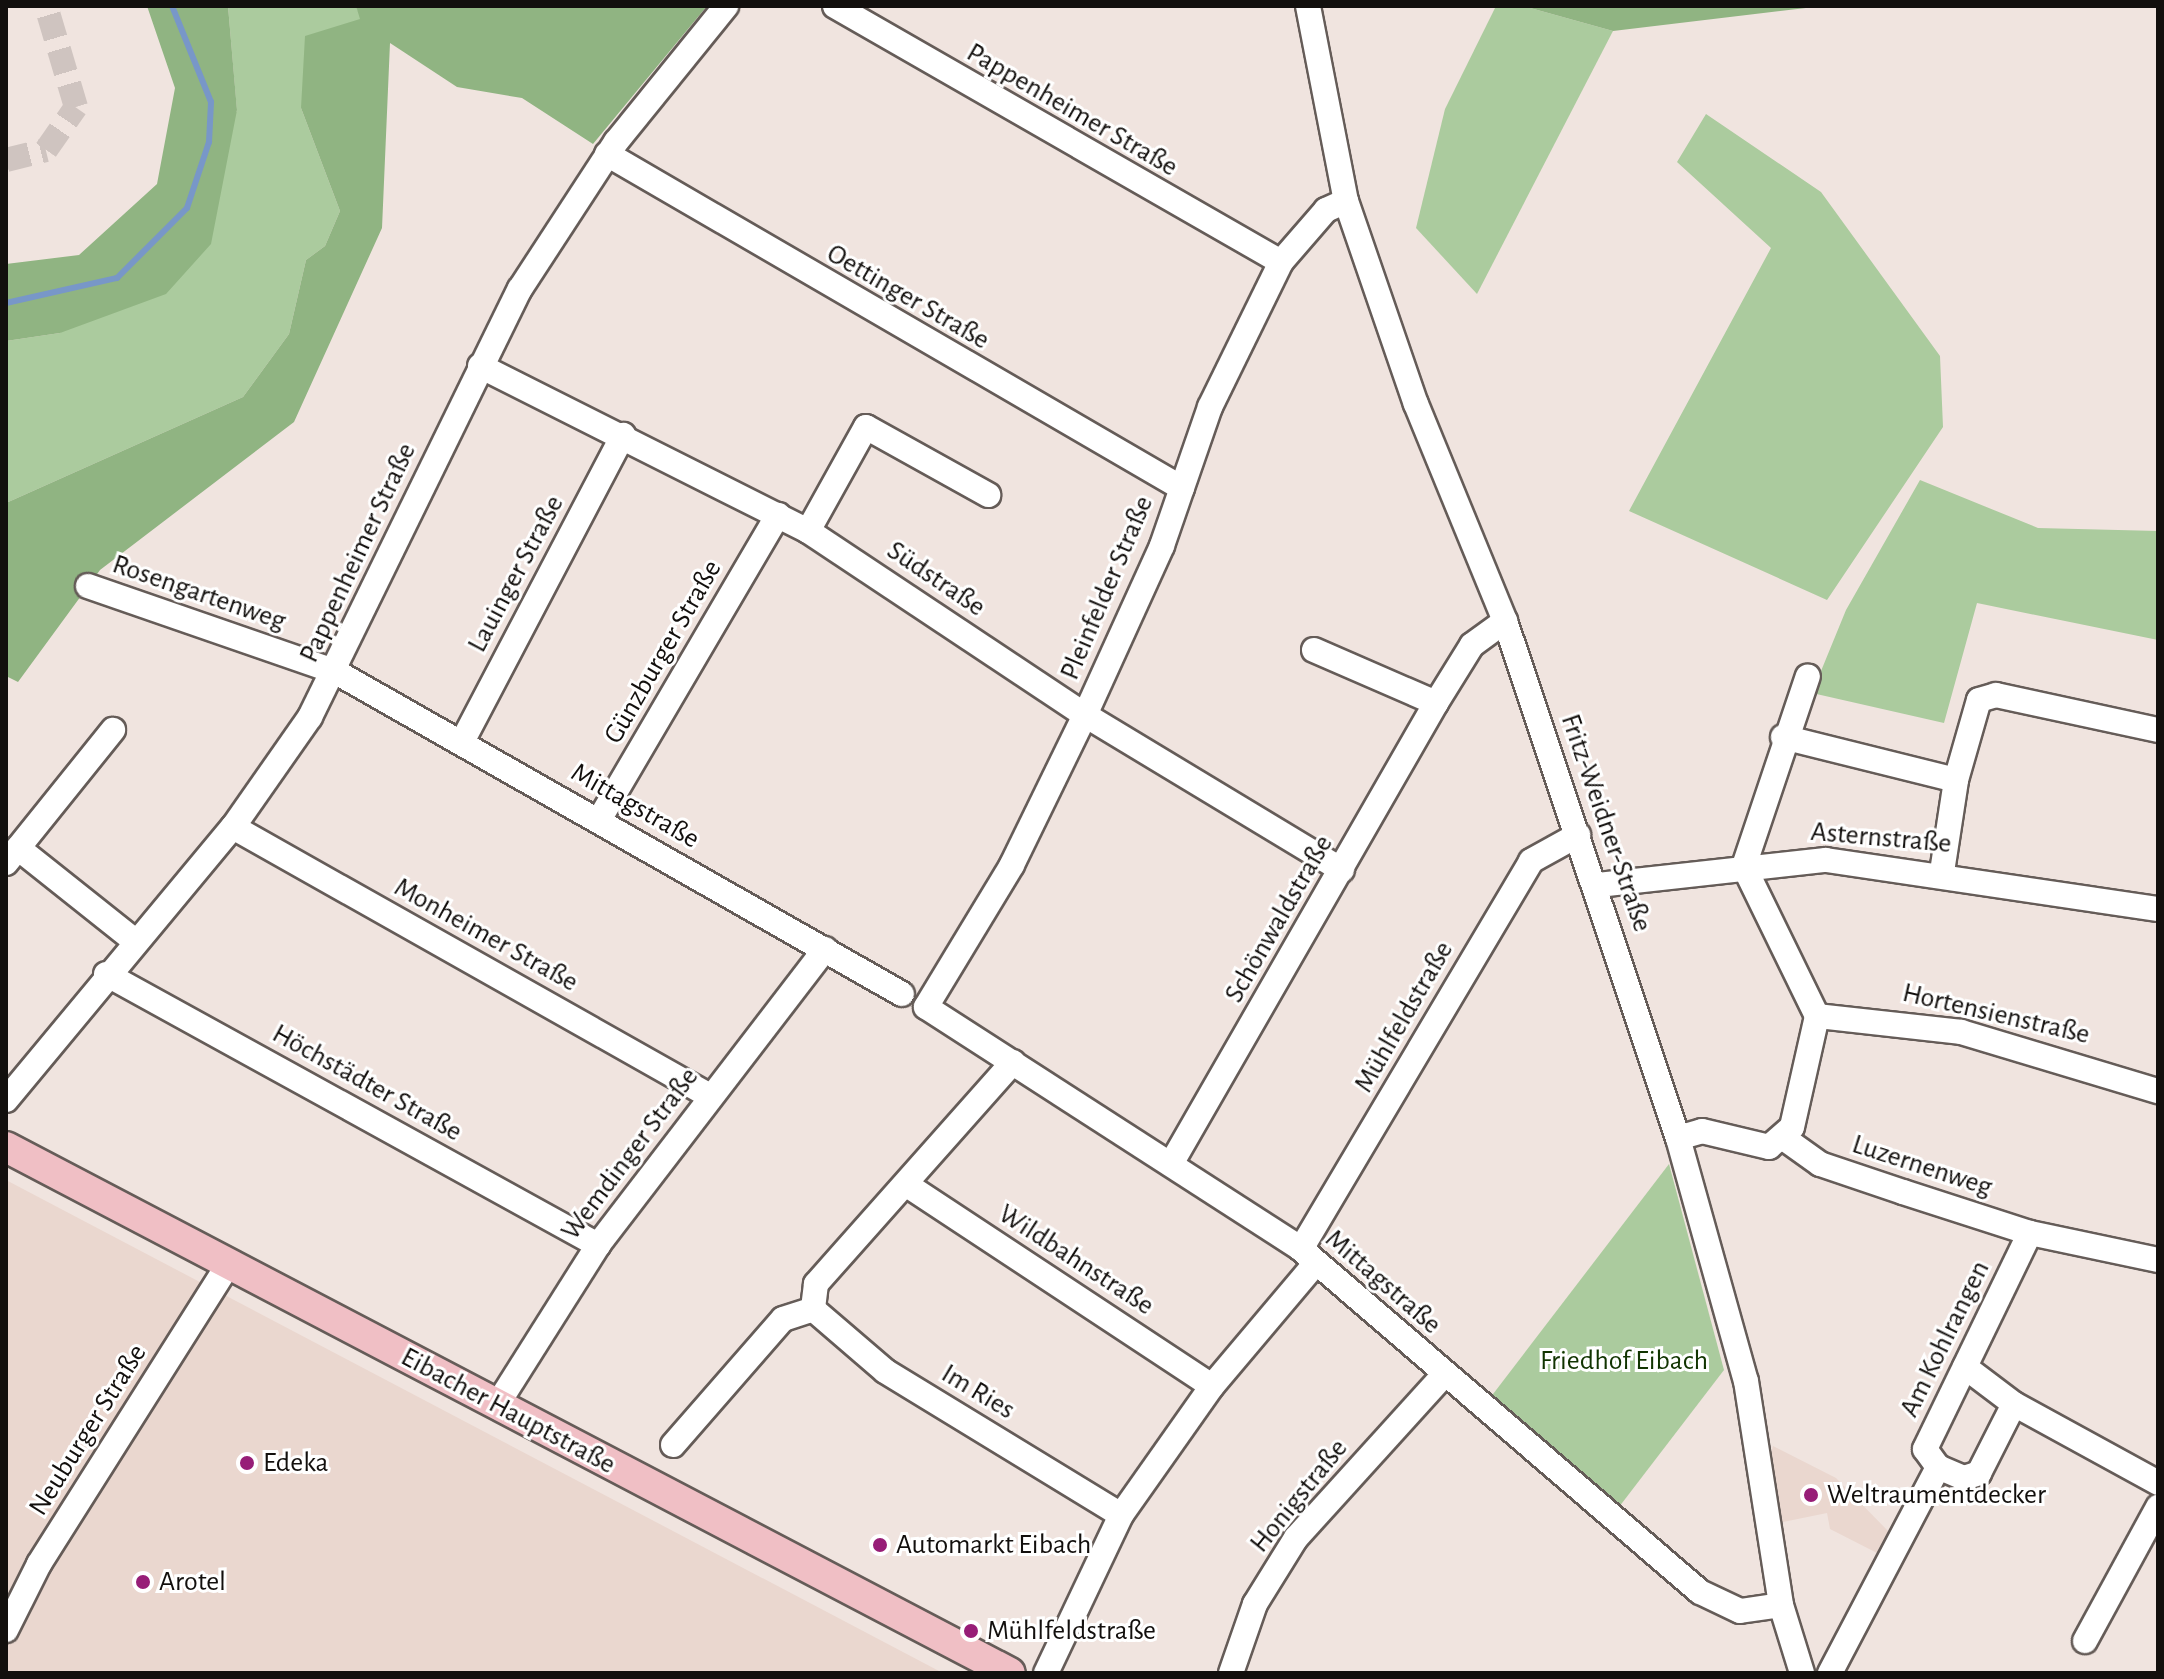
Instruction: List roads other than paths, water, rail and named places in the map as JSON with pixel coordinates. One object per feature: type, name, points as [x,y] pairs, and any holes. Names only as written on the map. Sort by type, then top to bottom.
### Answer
[{"type":"main road","name":"Eibacher Hauptstraße","points":[[6,1147],[1010,1673]]},
{"type":"street","name":"Pappenheimer Straße","points":[[6,1100],[106,974],[233,827],[336,672],[480,366],[520,289],[607,154],[726,6]]},
{"type":"street","name":"Pappenheimer Straße","points":[[835,6],[1281,262]]},
{"type":"street","name":"Fritz-Weidner-Straße","points":[[1308,6],[1346,201],[1416,404],[1505,621],[1598,885],[1678,1138],[1746,1381],[1781,1605],[1802,1673]]},
{"type":"street","name":"Oettinger Straße","points":[[607,154],[1182,488]]},
{"type":"street","name":"Pleinfelder Straße","points":[[926,1007],[1012,865],[1085,715],[1182,488],[1210,407],[1281,262],[1326,210],[1346,201]]},
{"type":"street","name":"Südstraße","points":[[480,366],[623,435],[808,531],[1085,715],[1342,870]]},
{"type":"street","points":[[808,531],[866,427],[988,495]]},
{"type":"street","name":"Lauinger Straße","points":[[462,742],[623,435]]},
{"type":"street","name":"Günzburger Straße","points":[[599,820],[778,515]]},
{"type":"street","name":"Rosengartenweg","points":[[88,586],[336,672]]},
{"type":"street","name":"Schönwaldstraße","points":[[1171,1164],[1436,703],[1472,645],[1505,621]]},
{"type":"street","points":[[1314,650],[1436,703]]},
{"type":"street","name":"Mittagstraße","points":[[336,672],[902,994]]},
{"type":"street","points":[[1678,1138],[1702,1131],[1769,1147],[1785,1139],[1817,1016],[1744,866],[1783,737],[1808,676]]},
{"type":"street","points":[[1942,872],[1956,780],[1971,712],[1987,697],[2158,730]]},
{"type":"street","points":[[113,730],[12,855],[135,941]]},
{"type":"street","points":[[1783,737],[1956,780]]},
{"type":"street","name":"Monheimer Straße","points":[[233,827],[710,1096]]},
{"type":"street","name":"Mühlfeldstraße","points":[[1046,1673],[1121,1515],[1309,1256],[1531,861],[1578,835]]},
{"type":"street","name":"Asternstraße","points":[[1598,885],[1744,866],[1826,860],[1942,872],[2158,909]]},
{"type":"street","name":"Wemdinger Straße","points":[[497,1405],[598,1245],[825,949]]},
{"type":"street","name":"Höchstädter Straße","points":[[106,974],[598,1245]]},
{"type":"street","name":"Mittagstraße","points":[[926,1007],[1309,1256],[1700,1592],[1740,1611],[1781,1605]]},
{"type":"street","name":"Hortensienstraße","points":[[1817,1016],[1961,1032],[2158,1091]]},
{"type":"street","points":[[673,1445],[783,1319],[813,1309],[816,1284],[1013,1062]]},
{"type":"street","name":"Luzernenweg","points":[[1785,1139],[1820,1164],[2030,1233],[2158,1260]]},
{"type":"street","name":"Wildbahnstraße","points":[[907,1185],[1212,1386]]},
{"type":"street","name":"Am Kohlrangen","points":[[1938,1467],[1925,1449],[2030,1233]]},
{"type":"street","name":"Neuburger Straße","points":[[6,1630],[39,1564],[228,1265]]},
{"type":"street","name":"Im Ries","points":[[813,1309],[885,1371],[1121,1515]]},
{"type":"street","points":[[1965,1367],[2014,1404],[2158,1483]]},
{"type":"street","name":"Honigstraße","points":[[1231,1673],[1255,1604],[1296,1538],[1444,1375]]},
{"type":"street","points":[[1830,1673],[1938,1467],[1972,1479],[2014,1404]]},
{"type":"street","points":[[2085,1641],[2158,1507]]},
{"type":"waterway","points":[[6,303],[117,278],[187,208],[209,142],[211,102],[172,6]]},
{"type":"tunnel","points":[[6,160],[46,150],[76,107],[46,6]]},
{"type":"place","name":"Edeka","points":[[247,1463]]},
{"type":"place","name":"Weltraumentdecker","points":[[1811,1495]]},
{"type":"place","name":"Automarkt Eibach","points":[[880,1545]]},
{"type":"place","name":"Arotel","points":[[143,1582]]},
{"type":"place","name":"Mühlfeldstraße","points":[[971,1631]]},
{"type":"park label","name":"Friedhof Eibach","points":[[1624,1361]]}]
